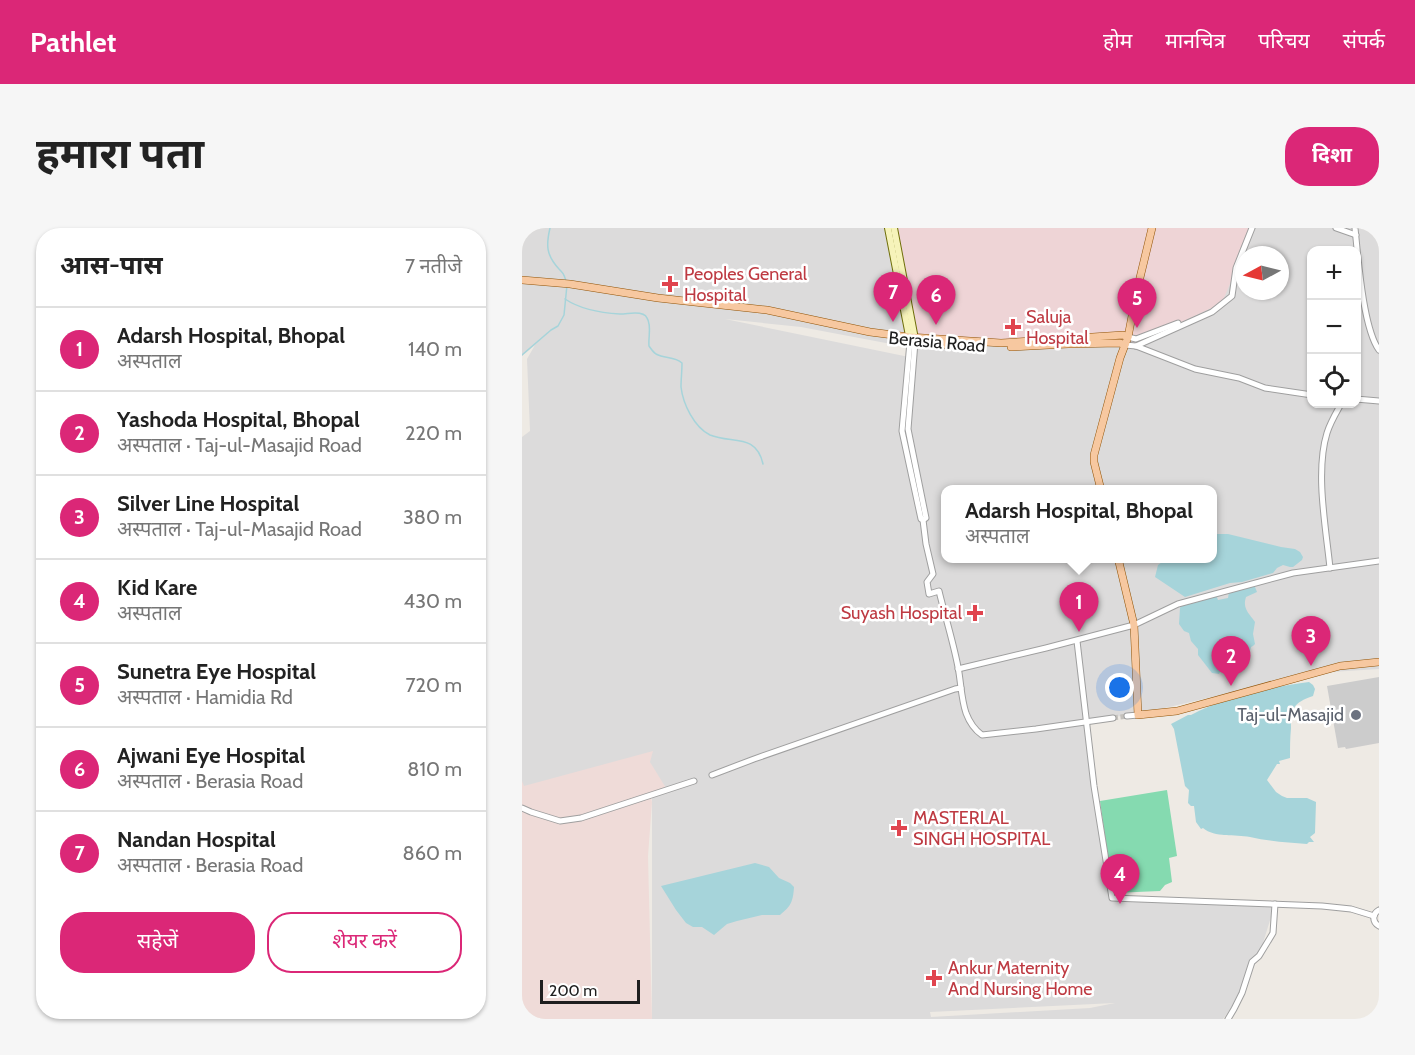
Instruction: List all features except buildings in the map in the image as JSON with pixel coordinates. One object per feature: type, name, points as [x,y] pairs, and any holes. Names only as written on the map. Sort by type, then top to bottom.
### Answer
[{"type":"main road","points":[[888,228],[912,340]]},
{"type":"main road","points":[[894,228],[902,288]]},
{"type":"main road","points":[[1100,485],[1094,455],[1151,228]]},
{"type":"main road","name":"Berasia Road","points":[[522,282],[559,284],[658,302],[766,313],[871,335],[912,340],[999,348],[1124,340]]},
{"type":"main road","points":[[1124,340],[1125,327],[1133,304]]},
{"type":"main road","points":[[1107,337],[1125,327]]},
{"type":"main road","name":"Berasia Road","points":[[912,340],[1001,343],[1107,337],[1124,340]]},
{"type":"main road","points":[[1119,563],[1134,625],[1138,715],[1177,711],[1340,666],[1379,662]]},
{"type":"street","points":[[1136,345],[1211,312],[1232,296],[1236,268],[1252,228]]},
{"type":"street","points":[[1336,228],[1356,231],[1363,297],[1369,326],[1379,350]]},
{"type":"street","points":[[1124,340],[1136,339],[1219,306]]},
{"type":"street","points":[[912,340],[909,429],[926,518],[923,520],[933,574],[927,582],[929,594],[939,591],[966,713],[971,723],[982,735],[1113,718]]},
{"type":"street","name":"Berasia Road","points":[[1124,340],[1195,369],[1239,378],[1265,388],[1307,394]]},
{"type":"street","points":[[1361,399],[1379,401]]},
{"type":"street","points":[[1330,568],[1322,469],[1327,432],[1339,408]]},
{"type":"street","points":[[958,669],[1134,625],[1178,604],[1293,573],[1379,561]]},
{"type":"street","points":[[1077,640],[1094,786],[1112,898],[1350,909],[1374,916]]},
{"type":"street","points":[[712,775],[961,688]]},
{"type":"street","points":[[1128,716],[1138,715]]},
{"type":"street","points":[[522,808],[560,821],[581,818],[694,781]]},
{"type":"street","points":[[1228,1019],[1242,993],[1252,962],[1259,956],[1272,933],[1275,904]]},
{"type":"street","points":[[1379,910],[1374,916],[1374,921],[1379,926]]},
{"type":"shaded area","points":[[522,228],[1379,228],[1379,669],[1315,673],[1139,714],[1087,720],[1112,898],[1275,904],[1259,956],[1239,997],[1223,1019],[652,1019],[652,794],[522,805],[522,437],[530,431],[527,359],[535,345],[522,356]],"holes":[[[725,319],[801,327],[891,344],[901,338],[910,339],[909,357]],[[1115,1003],[1090,1008],[931,1017],[930,1012]]]},
{"type":"shaded area","points":[[897,228],[1253,228],[1246,246],[1235,246],[1235,272],[1222,303],[1133,345],[910,339],[916,330]]},
{"type":"shaded area","name":"Taj-ul-Masajid","points":[[1379,677],[1379,743],[1346,749],[1345,747],[1338,748],[1327,686]]},
{"type":"shaded area","points":[[653,751],[650,762],[666,788],[650,794],[652,802],[648,856],[652,1019],[522,1019],[522,781],[524,786]]},
{"type":"green space","points":[[1167,790],[1177,856],[1169,858],[1172,882],[1160,891],[1113,893],[1100,801]]},
{"type":"water","points":[[1217,534],[1228,534],[1295,549],[1303,557],[1293,567],[1283,565],[1273,573],[1185,597],[1155,577],[1161,563],[1217,563]]},
{"type":"water","points":[[1255,587],[1257,592],[1246,597],[1245,605],[1255,622],[1253,634],[1255,644],[1251,647],[1245,661],[1234,665],[1223,665],[1219,674],[1212,673],[1198,655],[1198,649],[1191,641],[1189,633],[1184,631],[1179,624],[1181,606],[1216,595],[1218,600],[1228,598],[1229,592]]},
{"type":"water","points":[[1309,682],[1315,689],[1313,696],[1297,704],[1293,711],[1290,758],[1279,761],[1280,764],[1277,764],[1267,780],[1282,796],[1307,798],[1316,802],[1315,833],[1310,837],[1314,842],[1307,844],[1278,842],[1213,833],[1201,829],[1196,822],[1194,806],[1188,803],[1189,790],[1185,786],[1174,729],[1171,724],[1233,698],[1280,686]]},
{"type":"water","points":[[755,863],[769,867],[779,878],[794,887],[791,903],[780,915],[762,915],[727,924],[714,935],[702,927],[693,927],[686,923],[661,886]]},
{"type":"waterway","points":[[550,228],[549,254],[566,281]]},
{"type":"waterway","points":[[522,355],[558,326],[564,315],[567,285]]},
{"type":"waterway","points":[[565,299],[584,308],[620,314],[645,315],[649,324],[651,349],[659,356],[676,359],[682,363],[682,394],[694,421],[710,435],[749,444],[760,454],[763,464]]},
{"type":"tunnel","points":[[1113,718],[1127,716]]},
{"type":"place","name":"Peoples General Hospital","points":[[670,284]]},
{"type":"place","name":"Nandan Hospital","points":[[893,322]]},
{"type":"place","name":"Ajwani Eye Hospital","points":[[936,325]]},
{"type":"place","name":"Saluja Hospital","points":[[1013,327]]},
{"type":"place","name":"Sunetra Eye Hospital","points":[[1137,328]]},
{"type":"place","name":"Suyash Hospital","points":[[975,613]]},
{"type":"place","name":"Adarsh Hospital, Bhopal","points":[[1079,632]]},
{"type":"place","name":"Silver Line Hospital","points":[[1311,666]]},
{"type":"place","name":"Yashoda Hospital, Bhopal","points":[[1231,686]]},
{"type":"place","name":"Taj-ul-Masajid","points":[[1356,715]]},
{"type":"place","name":"MASTERLAL SINGH HOSPITAL","points":[[899,828]]},
{"type":"place","name":"Kid Kare","points":[[1120,904]]},
{"type":"place","name":"Ankur Maternity And Nursing Home","points":[[934,978]]}]
